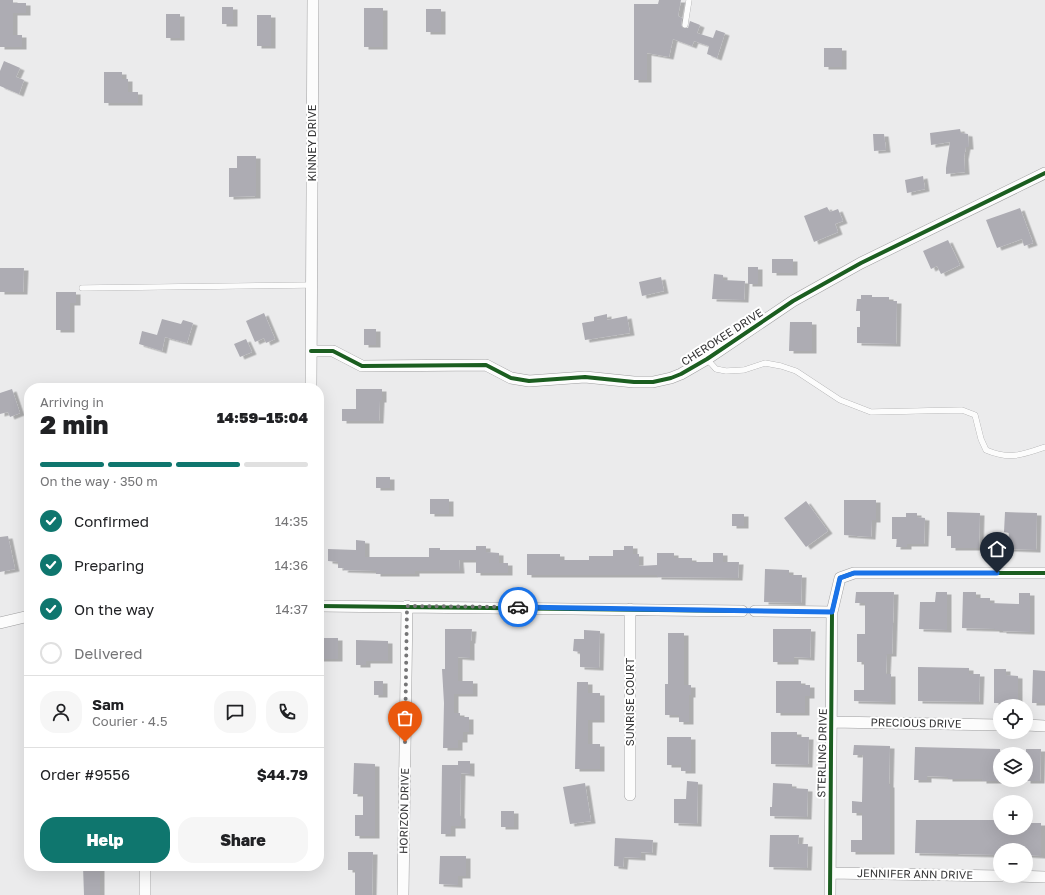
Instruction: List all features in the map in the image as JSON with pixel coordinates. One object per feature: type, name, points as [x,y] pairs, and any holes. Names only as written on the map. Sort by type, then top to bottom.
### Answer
[{"type":"street","name":"KINNEY DRIVE","points":[[311,383],[313,0]]},
{"type":"street","name":"CHEROKEE DRIVE","points":[[311,351],[333,351],[362,366],[486,365],[511,378],[529,381],[585,377],[634,382],[654,382],[681,374],[707,360],[792,301],[854,267],[1045,173]]},
{"type":"street","name":"STERLING DRIVE","points":[[830,895],[832,612],[840,578],[854,573],[1045,573]]},
{"type":"street","points":[[324,606],[742,610]]},
{"type":"street","name":"HORIZON DRIVE","points":[[403,895],[407,606]]},
{"type":"street","name":"SUNRISE COURT","points":[[630,609],[630,795]]},
{"type":"street","points":[[755,611],[832,612]]},
{"type":"street","points":[[0,623],[24,617]]},
{"type":"street","name":"PRECIOUS DRIVE","points":[[831,722],[993,725]]},
{"type":"street","points":[[1033,725],[1045,726]]},
{"type":"street","points":[[145,871],[145,895]]},
{"type":"street","name":"JENNIFER ANN DRIVE","points":[[830,873],[993,876]]},
{"type":"street","points":[[1033,876],[1045,876]]},
{"type":"lane","points":[[685,25],[689,0]]},
{"type":"lane","points":[[82,288],[312,285]]},
{"type":"lane","points":[[707,360],[716,369],[726,371],[744,370],[765,363],[781,366],[796,371],[840,400],[872,412],[962,410],[969,412],[975,415],[981,439],[986,450],[994,453],[1009,456],[1045,447]]},
{"type":"lane","points":[[742,610],[755,611]]},
{"type":"building","points":[[0,0],[13,0],[13,3],[26,3],[26,13],[13,13],[13,35],[22,35],[22,47],[0,47]]},
{"type":"building","points":[[659,0],[681,0],[678,16],[682,18],[681,25],[683,28],[688,28],[690,21],[700,25],[697,33],[713,38],[716,30],[725,33],[717,58],[707,54],[709,46],[694,41],[692,46],[673,39],[669,57],[647,53],[647,80],[634,80],[634,4],[658,4]]},
{"type":"building","points":[[222,7],[233,7],[233,24],[222,24]]},
{"type":"building","points":[[364,8],[383,8],[383,47],[364,47]]},
{"type":"building","points":[[426,9],[441,9],[441,32],[426,32]]},
{"type":"building","points":[[166,14],[180,14],[180,38],[166,38]]},
{"type":"building","points":[[257,15],[271,15],[271,46],[257,46]]},
{"type":"building","points":[[824,48],[842,48],[842,67],[824,67]]},
{"type":"building","points":[[4,61],[20,68],[16,77],[24,80],[19,94],[0,86],[0,71]]},
{"type":"building","points":[[104,72],[122,72],[122,79],[128,79],[128,92],[138,92],[138,103],[104,103]]},
{"type":"building","points":[[960,129],[961,133],[968,134],[969,147],[966,147],[964,157],[965,172],[946,174],[950,142],[931,145],[930,133]]},
{"type":"building","points":[[873,134],[884,134],[886,150],[874,151]]},
{"type":"building","points":[[237,156],[256,156],[256,196],[229,197],[229,168],[237,168]]},
{"type":"building","points":[[923,176],[925,189],[907,193],[905,180]]},
{"type":"building","points":[[827,207],[830,212],[838,209],[843,221],[835,224],[838,232],[814,242],[804,216]]},
{"type":"building","points":[[1020,208],[1033,243],[1024,246],[1022,239],[997,248],[986,220]]},
{"type":"building","points":[[948,240],[960,265],[941,274],[937,266],[931,269],[923,251]]},
{"type":"building","points":[[772,259],[793,259],[793,273],[772,273]]},
{"type":"building","points":[[748,267],[758,267],[758,284],[748,284]]},
{"type":"building","points":[[0,268],[24,268],[23,292],[0,292]]},
{"type":"building","points":[[714,274],[723,275],[723,280],[745,281],[744,300],[712,299]]},
{"type":"building","points":[[661,277],[664,291],[642,296],[639,282]]},
{"type":"building","points":[[56,292],[76,292],[76,303],[70,303],[70,330],[56,330]]},
{"type":"building","points":[[861,295],[872,295],[872,297],[889,297],[889,301],[897,301],[896,344],[857,343],[857,327],[860,327],[860,311],[856,311],[857,299],[861,299]]},
{"type":"building","points":[[264,313],[275,339],[266,343],[264,338],[255,342],[246,321]]},
{"type":"building","points":[[607,314],[607,320],[627,316],[630,333],[585,340],[582,323],[594,321],[594,317]]},
{"type":"building","points":[[162,319],[181,324],[183,320],[193,323],[187,343],[165,337],[162,351],[139,344],[142,331],[157,335]]},
{"type":"building","points":[[790,322],[812,322],[812,351],[789,351]]},
{"type":"building","points":[[364,329],[376,329],[376,345],[364,345]]},
{"type":"building","points":[[246,339],[252,352],[240,357],[234,344]]},
{"type":"building","points":[[12,389],[20,413],[10,417],[8,412],[0,414],[0,393]]},
{"type":"building","points":[[356,389],[382,389],[379,421],[342,421],[342,409],[356,409]]},
{"type":"building","points":[[376,477],[390,477],[390,488],[376,488]]},
{"type":"building","points":[[430,499],[449,499],[449,514],[430,514]]},
{"type":"building","points":[[844,500],[876,500],[876,520],[872,520],[871,537],[844,535]]},
{"type":"building","points":[[806,501],[828,531],[806,547],[784,518]]},
{"type":"building","points":[[947,512],[980,513],[979,548],[951,548],[951,536],[947,536]]},
{"type":"building","points":[[1005,512],[1037,513],[1036,550],[1008,549],[1009,533],[1004,532]]},
{"type":"building","points":[[906,513],[917,513],[917,517],[925,518],[924,544],[907,544],[907,547],[896,547],[897,539],[892,539],[892,517],[906,517]]},
{"type":"building","points":[[732,514],[744,514],[744,526],[732,526]]},
{"type":"building","points":[[8,536],[15,569],[0,572],[0,537]]},
{"type":"building","points":[[356,540],[365,541],[365,557],[429,557],[429,548],[440,548],[440,550],[476,550],[476,546],[486,546],[486,552],[499,553],[499,563],[508,563],[508,573],[476,573],[476,560],[459,560],[460,571],[415,571],[415,574],[376,574],[376,571],[343,570],[344,568],[338,568],[338,562],[328,561],[328,549],[356,550]]},
{"type":"building","points":[[624,546],[633,546],[633,554],[639,554],[639,566],[657,565],[657,553],[674,553],[674,558],[692,558],[692,562],[713,562],[713,553],[723,553],[723,562],[739,562],[738,578],[657,577],[657,575],[527,575],[527,554],[560,554],[560,560],[589,560],[589,556],[613,556],[613,550],[624,550]]},
{"type":"building","points":[[765,569],[789,570],[789,575],[802,575],[801,603],[764,602]]},
{"type":"building","points":[[856,592],[894,592],[892,654],[887,654],[886,674],[891,674],[891,702],[854,701],[854,690],[864,690],[864,662],[857,662],[857,634],[865,634],[865,603],[855,603]]},
{"type":"building","points":[[936,592],[947,592],[947,630],[919,629],[920,602],[935,602]]},
{"type":"building","points":[[963,592],[976,592],[976,598],[990,598],[990,603],[1019,604],[1019,593],[1030,593],[1030,632],[962,628]]},
{"type":"building","points":[[445,629],[472,629],[470,658],[458,657],[458,681],[473,681],[473,694],[454,694],[454,713],[460,713],[460,717],[469,717],[469,732],[463,732],[463,740],[458,740],[458,748],[443,748],[444,703],[442,669],[445,669]]},
{"type":"building","points":[[773,629],[811,629],[810,658],[794,657],[794,662],[773,662]]},
{"type":"building","points":[[584,630],[600,631],[599,668],[580,667],[580,652],[573,651],[574,639],[584,639]]},
{"type":"building","points":[[668,633],[684,633],[684,685],[691,685],[691,695],[689,695],[689,722],[679,722],[679,715],[665,715],[665,684],[668,684]]},
{"type":"building","points":[[324,638],[338,638],[338,659],[324,659]]},
{"type":"building","points":[[356,640],[388,641],[388,661],[366,661],[366,665],[356,665]]},
{"type":"building","points":[[918,667],[969,668],[969,674],[980,674],[979,702],[918,701]]},
{"type":"building","points":[[994,669],[1006,669],[1006,675],[1018,676],[1018,699],[994,699]]},
{"type":"building","points":[[1033,670],[1045,671],[1045,703],[1033,703]]},
{"type":"building","points":[[374,681],[383,681],[383,695],[374,695]]},
{"type":"building","points":[[776,681],[801,681],[801,685],[810,685],[810,696],[805,696],[805,713],[776,713]]},
{"type":"building","points":[[577,682],[588,682],[588,693],[600,693],[600,720],[588,720],[588,744],[600,744],[600,769],[575,769]]},
{"type":"building","points":[[771,732],[797,732],[797,737],[809,737],[808,765],[771,764]]},
{"type":"building","points":[[667,737],[691,737],[691,771],[681,771],[681,765],[667,765]]},
{"type":"building","points":[[854,745],[890,746],[890,852],[851,852],[851,840],[862,840],[862,813],[852,813],[852,801],[862,802],[863,755],[853,755]]},
{"type":"building","points":[[915,747],[993,749],[993,781],[982,781],[982,779],[948,779],[948,777],[927,776],[927,780],[914,780]]},
{"type":"building","points":[[1033,749],[1041,749],[1040,781],[1033,781]]},
{"type":"building","points":[[458,761],[470,761],[470,774],[461,773],[461,826],[451,826],[451,834],[441,834],[442,765],[458,765]]},
{"type":"building","points":[[354,763],[375,764],[375,836],[355,836],[355,815],[363,815],[363,794],[353,794]]},
{"type":"building","points":[[687,781],[698,782],[697,824],[674,823],[674,799],[686,799]]},
{"type":"building","points":[[585,783],[591,821],[570,824],[563,787]]},
{"type":"building","points":[[773,783],[792,784],[792,788],[808,789],[807,817],[770,816]]},
{"type":"building","points":[[501,811],[514,811],[514,827],[501,827]]},
{"type":"building","points":[[916,820],[993,820],[993,835],[1033,835],[1033,823],[1041,823],[1041,856],[1033,855],[1033,843],[993,843],[993,855],[915,853]]},
{"type":"building","points":[[770,835],[799,835],[798,844],[808,844],[807,868],[769,867]]},
{"type":"building","points":[[615,838],[653,840],[652,853],[641,852],[641,858],[624,857],[623,867],[614,866]]},
{"type":"building","points":[[348,852],[373,852],[372,895],[355,895],[355,870],[348,870]]},
{"type":"building","points":[[440,856],[466,856],[466,876],[458,876],[458,885],[439,884]]},
{"type":"building","points":[[83,871],[100,871],[100,895],[84,895]]},
{"type":"cycle path","points":[[311,351],[333,351],[362,366],[486,365],[511,378],[529,381],[585,377],[634,382],[653,382],[671,378],[707,359],[793,301],[861,263],[1045,173]]},
{"type":"cycle path","points":[[830,895],[832,612],[840,578],[854,573],[1045,573]]},
{"type":"cycle path","points":[[324,606],[742,611]]},
{"type":"way so far","points":[[405,742],[407,606],[518,607]]},
{"type":"route","points":[[518,607],[832,612],[840,578],[854,573],[997,573]]}]
